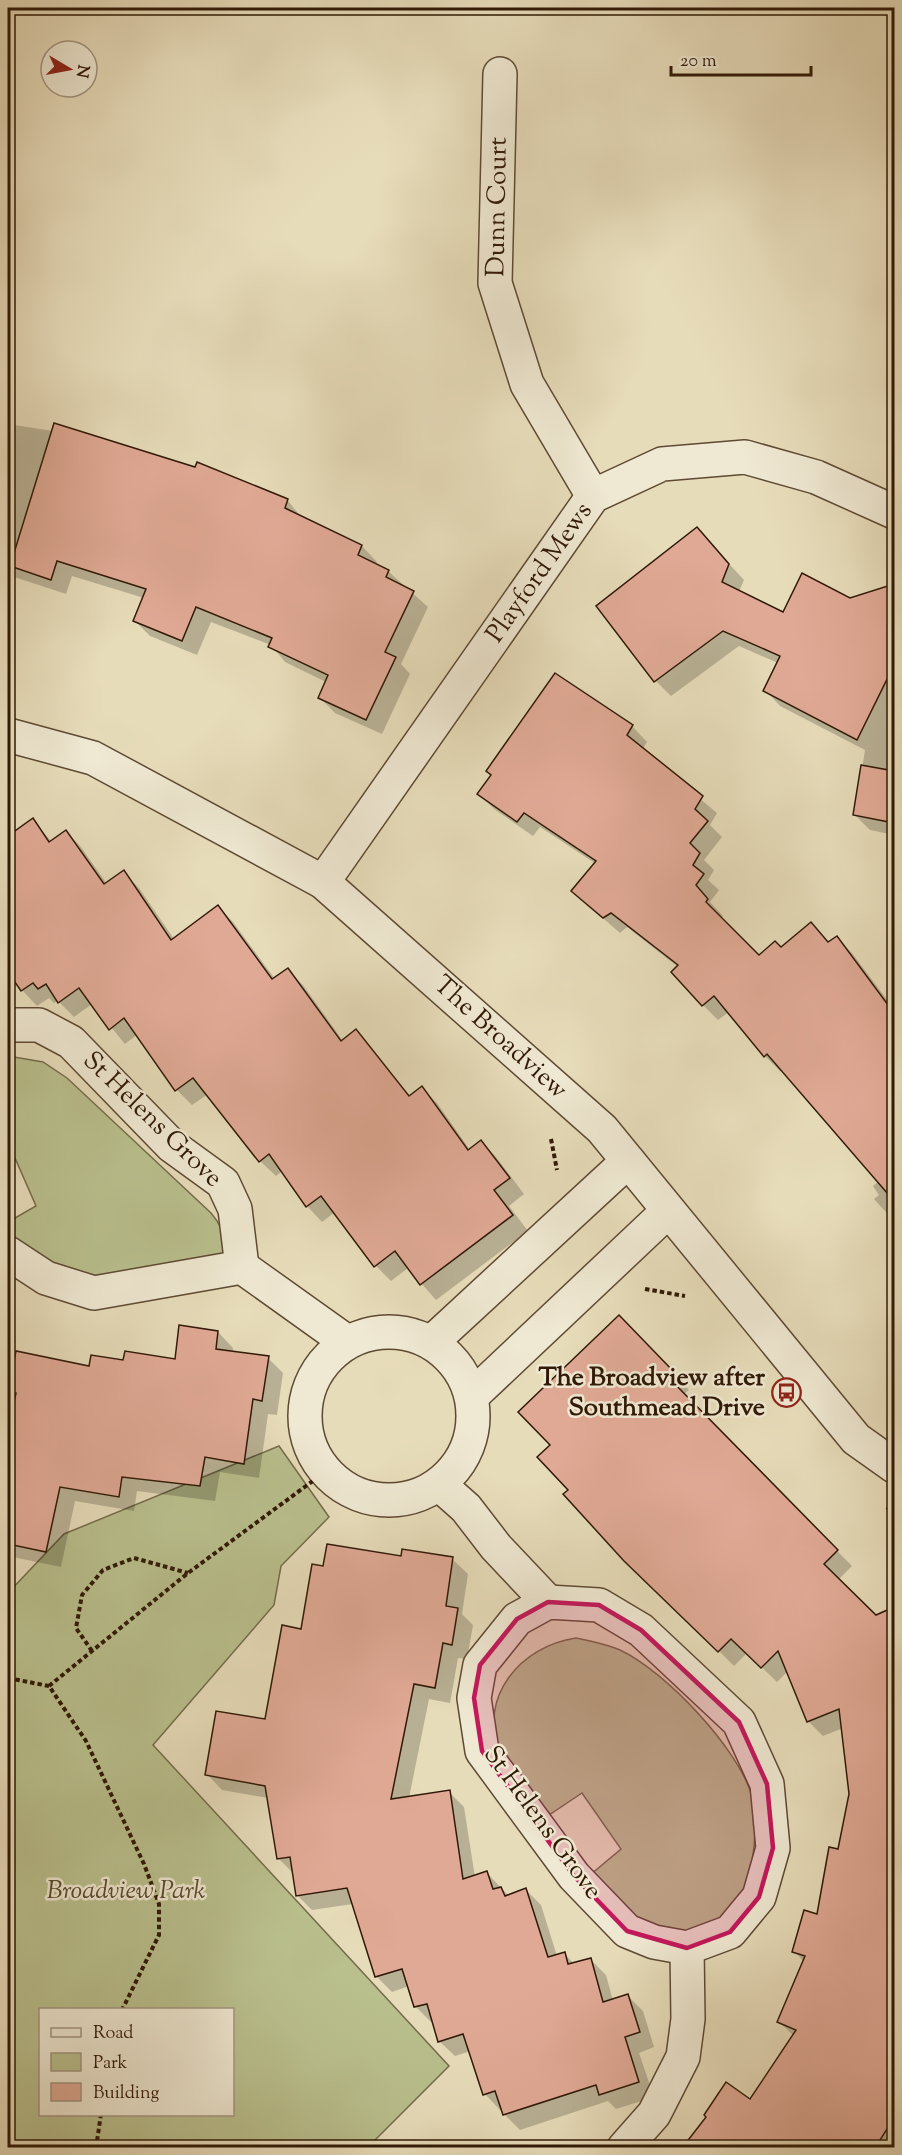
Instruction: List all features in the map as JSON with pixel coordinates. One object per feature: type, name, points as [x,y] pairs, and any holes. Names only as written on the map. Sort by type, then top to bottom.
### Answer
[{"type":"street","name":"Dunn Court","points":[[500,74],[495,283],[527,384],[593,496]]},
{"type":"street","name":"Playford Mews","points":[[323,882],[593,496],[662,464],[745,458],[816,477],[894,512]]},
{"type":"street","name":"The Broadview","points":[[8,735],[93,758],[323,882],[602,1129],[856,1439],[894,1466]]},
{"type":"street","name":"St Helens Grove","points":[[8,1024],[39,1025],[71,1042],[172,1146],[223,1183],[235,1209],[242,1267]]},
{"type":"street","points":[[432,1342],[628,1161]]},
{"type":"street","points":[[472,1396],[668,1211]]},
{"type":"street","points":[[8,1252],[46,1278],[94,1293],[242,1267],[347,1342]]},
{"type":"street","points":[[375,1332],[404,1332],[432,1342],[454,1361],[472,1396],[474,1425],[466,1454],[440,1485],[413,1498],[384,1502],[355,1495],[325,1472],[310,1446],[305,1417],[309,1388],[325,1361],[347,1342],[375,1332]]},
{"type":"street","points":[[440,1485],[466,1508],[496,1547],[548,1602],[599,1605],[641,1630],[739,1722],[768,1784],[773,1848],[759,1897],[730,1932],[687,1948],[688,2019],[683,2057],[654,2114],[624,2148]]},
{"type":"street","name":"St Helens Grove","points":[[548,1602],[516,1619],[480,1665],[474,1698],[482,1751],[574,1876],[627,1931],[654,1942],[687,1948]]},
{"type":"path","points":[[549,1132],[561,1192],[577,1210]]},
{"type":"path","points":[[618,1258],[643,1289],[695,1298]]},
{"type":"path","points":[[49,1686],[188,1573],[325,1472]]},
{"type":"path","points":[[886,1505],[894,1513]]},
{"type":"path","points":[[92,1651],[76,1628],[82,1595],[103,1570],[134,1558],[188,1573]]},
{"type":"path","points":[[8,1678],[49,1686],[86,1741],[144,1864],[159,1904],[159,1935],[123,2008]]},
{"type":"path","points":[[96,2148],[101,2116]]},
{"type":"highlighted area","points":[[548,1602],[599,1605],[641,1630],[739,1722],[767,1784],[773,1848],[759,1897],[730,1932],[687,1948],[627,1931],[574,1876],[482,1751],[474,1698],[480,1665],[517,1619]]},
{"type":"green space","points":[[8,1056],[43,1062],[67,1078],[211,1213],[222,1231],[224,1243],[218,1263],[98,1284],[24,1250],[8,1230],[8,1222],[36,1206],[8,1142]]},
{"type":"green space","name":"Broadview Park","points":[[279,1446],[329,1517],[281,1566],[274,1605],[153,1745],[449,2066],[368,2147],[8,2147],[8,1593],[64,1534]]},
{"type":"green space","points":[[576,1638],[620,1650],[658,1675],[698,1713],[716,1734],[744,1777],[752,1796],[754,1809],[752,1863],[748,1881],[735,1911],[716,1926],[695,1933],[673,1935],[652,1931],[637,1924],[590,1875],[621,1849],[582,1793],[549,1815],[515,1776],[500,1753],[494,1732],[494,1713],[499,1694],[509,1678],[522,1663],[538,1651]]},
{"type":"building","points":[[54,423],[195,467],[197,462],[288,499],[285,508],[362,545],[358,555],[389,570],[386,577],[414,591],[385,652],[396,657],[366,720],[318,698],[328,675],[268,647],[272,638],[196,607],[182,641],[133,621],[146,589],[57,561],[51,580],[10,566]]},
{"type":"building","points":[[697,527],[729,564],[722,582],[783,612],[802,573],[850,598],[894,584],[894,665],[857,740],[763,691],[780,656],[723,631],[654,682],[596,606]]},
{"type":"building","points":[[555,673],[633,725],[627,735],[703,796],[695,809],[708,821],[690,843],[700,853],[693,865],[704,874],[696,885],[708,899],[706,902],[759,955],[775,941],[781,947],[811,922],[828,942],[837,936],[894,1013],[894,1201],[767,1054],[764,1057],[714,996],[702,1006],[671,972],[678,965],[611,913],[603,918],[571,891],[596,861],[524,813],[517,822],[477,794],[491,775],[486,771]]},
{"type":"building","points":[[861,765],[894,771],[894,823],[853,815]]},
{"type":"building","points":[[33,818],[49,842],[66,830],[104,884],[124,870],[171,940],[218,905],[272,979],[288,968],[341,1041],[356,1029],[409,1096],[422,1086],[468,1150],[481,1140],[510,1178],[494,1190],[513,1215],[420,1285],[395,1251],[374,1267],[321,1196],[306,1207],[269,1154],[259,1162],[193,1078],[175,1091],[124,1018],[109,1030],[79,988],[58,1003],[46,984],[38,989],[33,983],[21,991],[8,972],[8,836]]},
{"type":"building","points":[[619,1315],[675,1373],[669,1378],[838,1550],[824,1564],[876,1615],[894,1607],[894,2118],[875,2148],[682,2148],[706,2117],[704,2115],[726,2082],[750,2099],[796,2030],[777,2022],[805,1956],[792,1952],[804,1910],[817,1914],[829,1847],[838,1849],[849,1794],[839,1709],[807,1722],[778,1651],[761,1668],[731,1639],[718,1652],[624,1561],[563,1494],[568,1490],[537,1457],[550,1445],[518,1412]]},
{"type":"building","points":[[179,1325],[218,1331],[216,1349],[269,1356],[262,1401],[253,1399],[244,1464],[205,1457],[200,1486],[122,1477],[119,1497],[60,1487],[46,1552],[8,1544],[8,1433],[16,1393],[8,1391],[16,1351],[89,1366],[91,1355],[123,1360],[125,1351],[175,1359]]},
{"type":"building","points":[[327,1544],[401,1556],[402,1549],[453,1557],[446,1606],[458,1608],[452,1645],[443,1643],[435,1688],[414,1684],[391,1799],[450,1790],[463,1879],[487,1871],[493,1889],[501,1887],[505,1896],[526,1888],[548,1957],[565,1952],[568,1964],[591,1958],[603,2002],[628,1994],[640,2032],[625,2037],[639,2082],[599,2095],[596,2085],[503,2115],[495,2091],[483,2095],[463,2034],[438,2042],[427,2004],[414,2007],[402,1969],[375,1977],[347,1888],[296,1896],[290,1857],[277,1859],[265,1786],[205,1775],[216,1711],[265,1719],[282,1625],[301,1629],[312,1564],[323,1566]]},
{"type":"place","name":"The Broadview after Southmead Drive","points":[[786,1393]]}]
